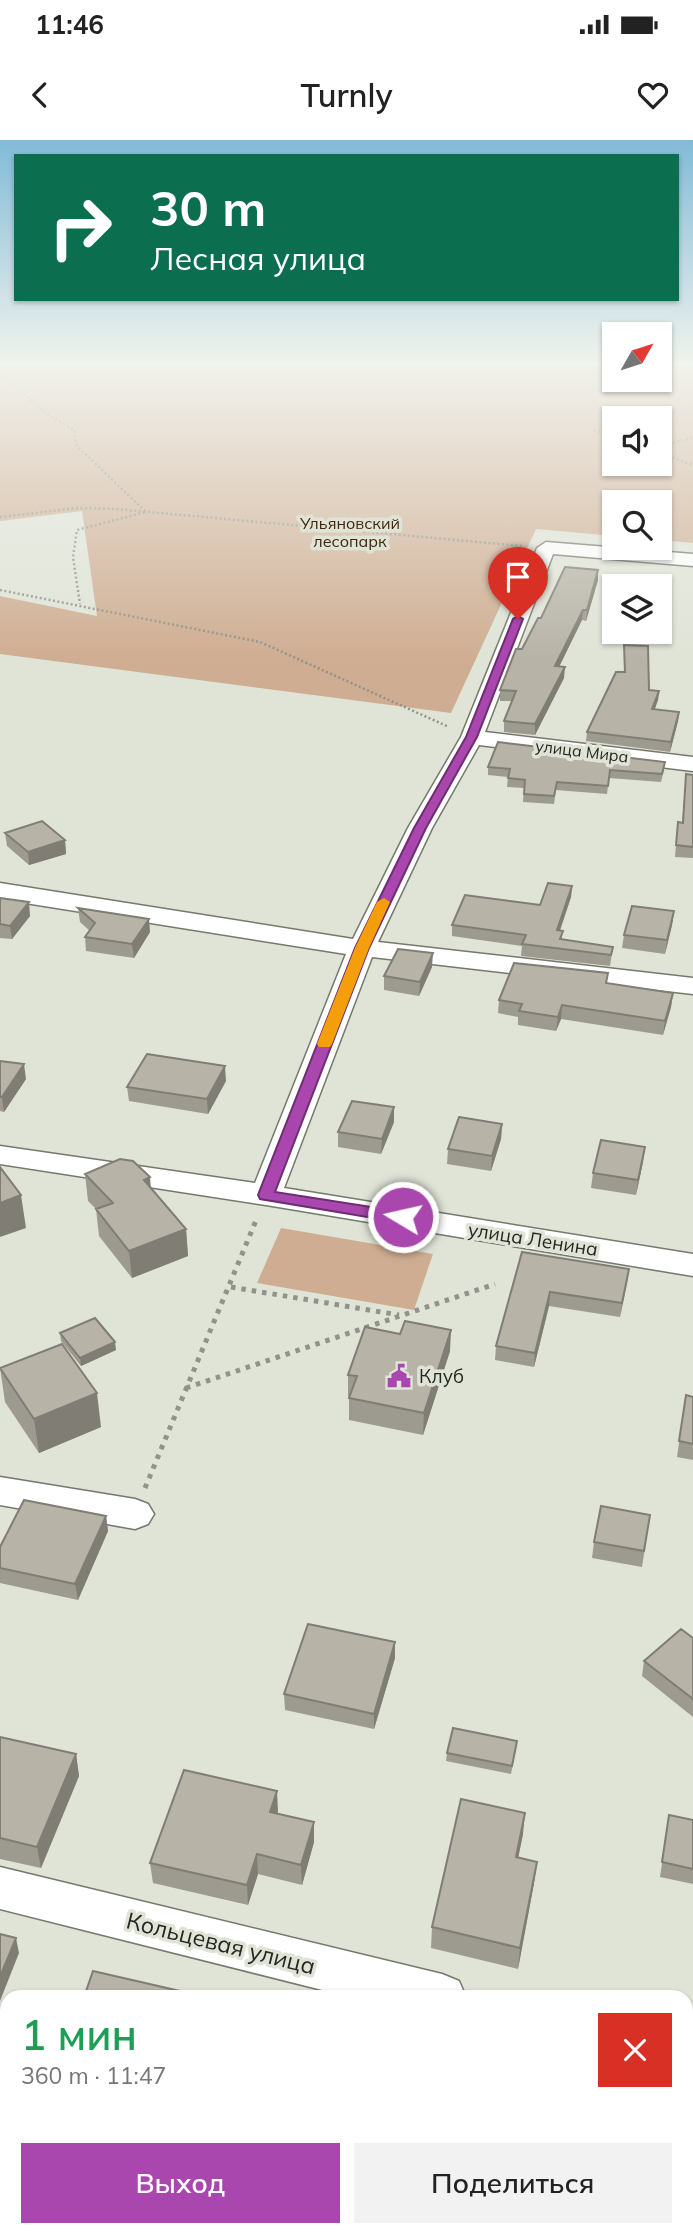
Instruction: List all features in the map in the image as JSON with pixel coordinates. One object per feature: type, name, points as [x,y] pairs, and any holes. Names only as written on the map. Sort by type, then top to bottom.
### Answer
[{"type":"street","points":[[266,1195],[362,948],[420,828],[472,737],[545,548],[693,560]]},
{"type":"street","name":"улица Мира","points":[[472,737],[693,764]]},
{"type":"street","points":[[0,891],[362,948],[693,986]]},
{"type":"street","name":"улица Ленина","points":[[0,1155],[266,1195],[693,1265]]},
{"type":"street","points":[[0,1491],[135,1514]]},
{"type":"street","name":"Кольцевая улица","points":[[0,1888],[414,1990]]},
{"type":"path","points":[[96,464],[146,512]]},
{"type":"path","points":[[0,517],[78,508],[545,548]]},
{"type":"path","points":[[80,604],[74,557],[77,530],[146,512]]},
{"type":"path","points":[[0,590],[260,642],[472,737]]},
{"type":"path","points":[[135,1514],[266,1195]]},
{"type":"path","points":[[186,1388],[495,1284]]},
{"type":"path","points":[[230,1287],[401,1315]]},
{"type":"green space","name":"Ульяновский лесопарк","points":[[0,464],[602,464],[602,476],[672,476],[672,464],[693,464],[693,543],[672,541],[672,490],[602,490],[602,535],[536,529],[451,713],[0,654],[0,596],[97,616],[82,511],[0,521]]},
{"type":"green space","points":[[281,1228],[433,1254],[414,1310],[257,1283]]},
{"type":"building","points":[[565,567],[598,570],[587,610],[583,610],[555,666],[565,667],[535,724],[504,721],[516,691],[500,690],[516,649],[522,649],[538,618],[541,618]]},
{"type":"building","points":[[624,645],[648,646],[649,690],[659,691],[652,709],[679,712],[671,742],[587,732],[616,672],[625,672]]},
{"type":"building","points":[[498,742],[665,762],[662,774],[610,770],[608,786],[557,782],[554,796],[524,794],[525,780],[508,778],[510,769],[488,767]]},
{"type":"building","points":[[686,774],[693,775],[693,847],[676,845],[678,822],[683,823]]},
{"type":"building","points":[[42,821],[65,840],[28,852],[5,833]]},
{"type":"building","points":[[548,883],[572,886],[557,930],[563,931],[560,939],[613,947],[611,955],[522,944],[526,935],[452,925],[465,895],[540,905]]},
{"type":"building","points":[[0,898],[29,902],[10,926],[0,924]]},
{"type":"building","points":[[632,906],[674,911],[667,940],[624,935]]},
{"type":"building","points":[[78,908],[149,919],[132,944],[85,937],[95,923]]},
{"type":"building","points":[[398,949],[433,953],[420,982],[384,976]]},
{"type":"building","points":[[514,963],[608,973],[606,983],[673,993],[665,1021],[562,1005],[558,1017],[519,1011],[522,1004],[499,1000]]},
{"type":"building","points":[[147,1054],[225,1066],[207,1099],[127,1087]]},
{"type":"building","points":[[0,1061],[24,1064],[2,1097],[0,1097]]},
{"type":"building","points":[[352,1101],[394,1107],[382,1139],[338,1132]]},
{"type":"building","points":[[459,1117],[502,1124],[492,1156],[448,1149]]},
{"type":"building","points":[[601,1140],[645,1147],[638,1180],[593,1173]]},
{"type":"building","points":[[120,1159],[133,1161],[150,1177],[144,1180],[186,1229],[129,1251],[96,1209],[113,1203],[85,1174]]},
{"type":"building","points":[[0,1167],[21,1195],[0,1203]]},
{"type":"building","points":[[522,1252],[629,1269],[622,1303],[550,1292],[535,1353],[496,1346]]},
{"type":"building","points":[[95,1318],[115,1342],[80,1358],[60,1333]]},
{"type":"building","name":"Клуб","points":[[405,1321],[451,1330],[424,1413],[349,1398],[357,1376],[348,1375],[365,1327],[400,1334]]},
{"type":"building","points":[[62,1344],[97,1393],[34,1419],[0,1368]]},
{"type":"building","points":[[686,1395],[693,1397],[693,1444],[679,1441]]},
{"type":"building","points":[[24,1500],[106,1516],[75,1584],[0,1568],[0,1547]]},
{"type":"building","points":[[601,1506],[650,1515],[644,1551],[594,1542]]},
{"type":"building","points":[[308,1624],[395,1642],[374,1714],[284,1694]]},
{"type":"building","points":[[681,1629],[693,1638],[693,1699],[644,1661]]},
{"type":"building","points":[[453,1728],[517,1741],[512,1766],[447,1753]]},
{"type":"building","points":[[0,1737],[76,1754],[37,1847],[0,1838]]},
{"type":"building","points":[[184,1770],[277,1791],[270,1812],[314,1822],[301,1865],[257,1854],[247,1885],[150,1863]]},
{"type":"building","points":[[461,1799],[525,1813],[516,1857],[537,1862],[520,1948],[432,1927]]},
{"type":"building","points":[[669,1815],[693,1820],[693,1869],[662,1862]]},
{"type":"building","points":[[0,1934],[16,1938],[0,1977]]},
{"type":"building","points":[[93,1971],[176,1990],[86,1990]]},
{"type":"slow traffic","points":[[324,1044],[362,948],[384,902]]},
{"type":"place","name":"Клуб","points":[[399,1376]]},
{"type":"route","points":[[403,1217],[266,1195],[362,948],[420,828],[472,737],[518,619]]}]
